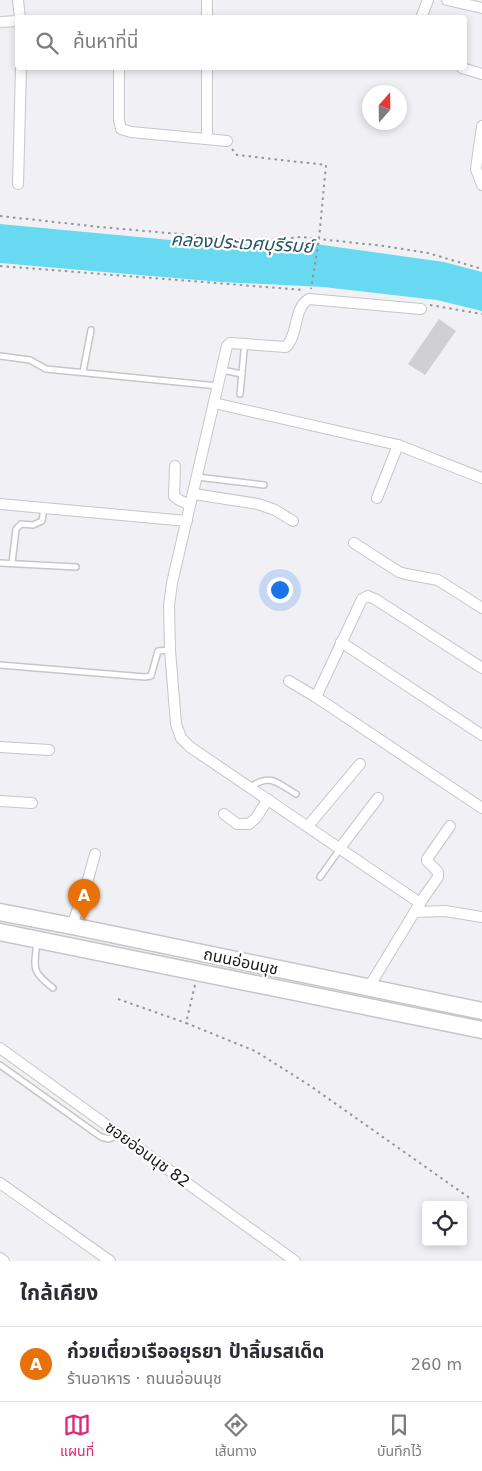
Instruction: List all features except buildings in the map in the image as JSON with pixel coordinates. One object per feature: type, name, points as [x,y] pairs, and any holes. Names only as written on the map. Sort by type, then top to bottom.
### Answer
[{"type":"main road","name":"ถนนอ่อนนุช","points":[[0,912],[482,1011]]},
{"type":"main road","name":"ถนนอ่อนนุช","points":[[0,932],[482,1030]]},
{"type":"main road","points":[[303,993],[307,974]]},
{"type":"street","points":[[18,0],[20,15]]},
{"type":"street","points":[[207,0],[207,15]]},
{"type":"street","points":[[422,15],[428,0]]},
{"type":"street","points":[[447,0],[482,8]]},
{"type":"street","points":[[0,22],[15,21]]},
{"type":"street","points":[[18,184],[21,70]]},
{"type":"street","points":[[119,70],[119,120],[121,129],[131,132],[227,141]]},
{"type":"street","points":[[207,70],[207,140]]},
{"type":"street","points":[[467,70],[482,74]]},
{"type":"street","points":[[482,126],[476,168],[482,185]]},
{"type":"street","points":[[424,307],[310,295],[301,307],[291,342],[286,347],[230,343],[227,346],[170,597],[170,650],[176,724],[181,738],[190,747],[340,848],[418,908],[445,910],[482,917]]},
{"type":"street","points":[[214,403],[402,446],[482,477]]},
{"type":"street","points":[[377,498],[402,446]]},
{"type":"street","points":[[175,466],[174,496],[190,505]]},
{"type":"street","points":[[194,494],[258,504],[275,510],[293,521]]},
{"type":"street","points":[[0,504],[187,521]]},
{"type":"street","points":[[354,543],[399,572],[438,580],[482,608]]},
{"type":"street","points":[[316,697],[362,599],[368,596],[482,668]]},
{"type":"street","points":[[341,642],[482,735]]},
{"type":"street","points":[[289,681],[482,808]]},
{"type":"street","points":[[0,747],[49,750]]},
{"type":"street","points":[[308,826],[360,764]]},
{"type":"street","points":[[340,848],[378,798]]},
{"type":"street","points":[[224,814],[237,824],[249,824],[256,818],[268,799]]},
{"type":"street","points":[[0,801],[32,803]]},
{"type":"street","points":[[369,987],[438,877],[438,872],[427,862],[428,856],[450,826]]},
{"type":"street","points":[[72,926],[90,876],[95,854]]},
{"type":"street","name":"ซอยอ่อนนุช 82","points":[[0,1048],[295,1261]]},
{"type":"street","points":[[0,1183],[110,1261]]},
{"type":"street","points":[[0,1258],[4,1261]]},
{"type":"lane","points":[[83,372],[92,330]]},
{"type":"lane","points":[[240,394],[244,351]]},
{"type":"lane","points":[[0,356],[30,360],[46,369],[219,386]]},
{"type":"lane","points":[[222,370],[242,374]]},
{"type":"lane","points":[[197,477],[264,485]]},
{"type":"lane","points":[[12,563],[16,529],[21,524],[40,523],[43,519],[44,507]]},
{"type":"lane","points":[[0,563],[76,567]]},
{"type":"lane","points":[[0,665],[145,677],[150,676],[158,652],[170,650]]},
{"type":"lane","points":[[250,787],[260,780],[266,779],[296,794]]},
{"type":"lane","points":[[320,877],[340,848]]},
{"type":"lane","points":[[38,939],[35,970],[38,976],[52,988]]},
{"type":"lane","points":[[0,1065],[100,1136],[109,1139],[120,1134]]},
{"type":"path","points":[[0,266],[310,295],[319,239],[326,165],[236,155],[227,141]]},
{"type":"path","points":[[0,216],[259,241],[301,237],[384,246],[428,253],[482,269]]},
{"type":"path","points":[[424,307],[482,314]]},
{"type":"path","points":[[186,1023],[198,973]]},
{"type":"path","points":[[118,999],[186,1023],[255,1051],[309,1085],[471,1199]]},
{"type":"water","points":[[0,224],[224,245],[308,243],[444,262],[482,272],[482,311],[437,300],[323,287],[221,282],[0,263]]},
{"type":"place","name":"ก๋วยเตี๋ยวเรืออยุธยา ป้าลิ้มรสเด็ด","points":[[84,920]]},
{"type":"water label","name":"คลองประเวศบุรีรมย์","points":[[242,243]]}]
